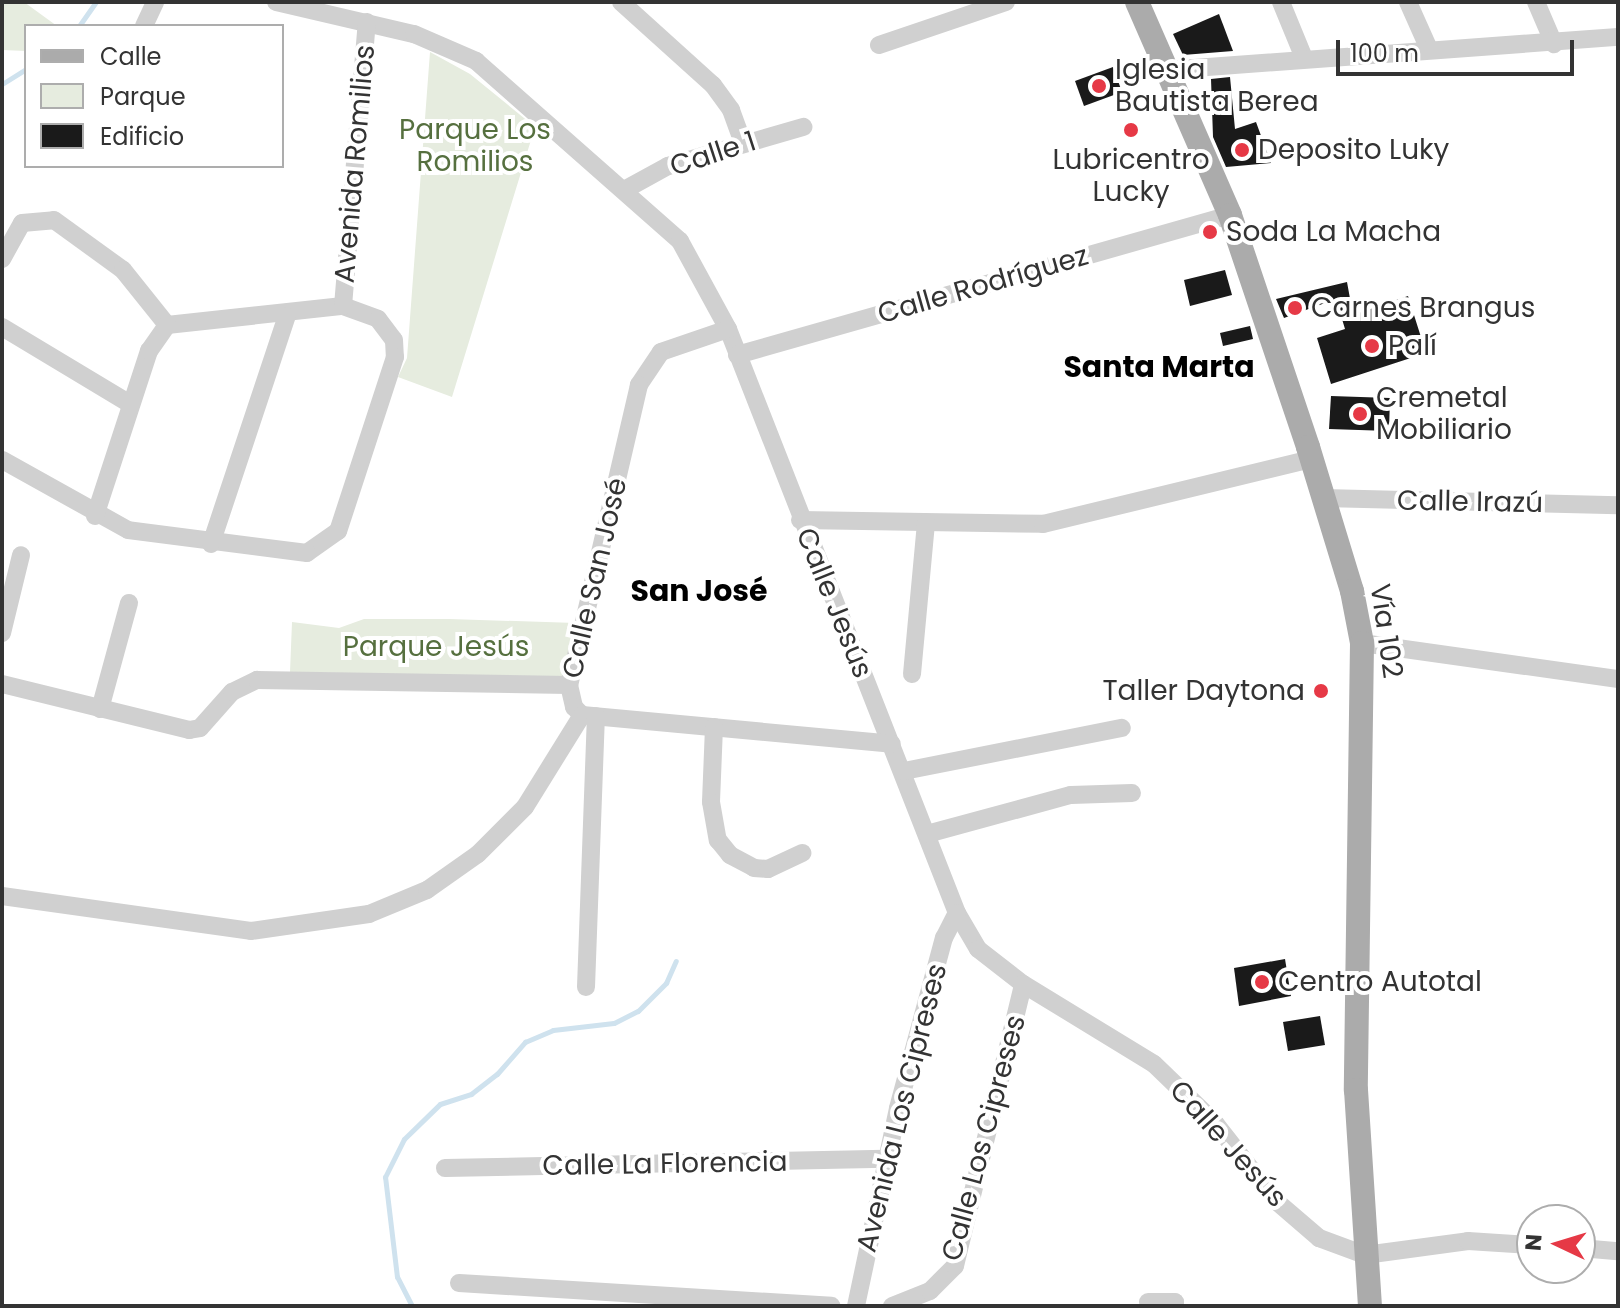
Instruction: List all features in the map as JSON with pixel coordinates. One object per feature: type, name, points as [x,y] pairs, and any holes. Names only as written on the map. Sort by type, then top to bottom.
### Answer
[{"type":"main road","name":"Vía 102","points":[[1137,2],[1230,215],[1352,591],[1362,643],[1365,684],[1356,1023],[1365,1255],[1370,1306]]},
{"type":"street","points":[[145,24],[155,2]]},
{"type":"street","name":"Calle Jesús","points":[[276,2],[367,22],[444,44],[476,61],[626,189],[680,241],[728,329],[800,520],[904,771],[957,913],[978,949],[1023,984],[1154,1064],[1215,1123],[1276,1201],[1319,1238],[1365,1255]]},
{"type":"street","points":[[621,2],[713,85],[731,110],[743,143]]},
{"type":"street","points":[[879,45],[1006,2]]},
{"type":"street","points":[[1281,2],[1304,58]]},
{"type":"street","points":[[1408,2],[1428,47]]},
{"type":"street","points":[[1536,2],[1554,44]]},
{"type":"street","name":"Avenida Romilios","points":[[343,306],[367,22]]},
{"type":"street","points":[[1167,70],[1428,47],[1554,44],[1618,37]]},
{"type":"street","name":"Calle 1","points":[[626,189],[668,166],[803,127]]},
{"type":"street","name":"Calle Rodríguez","points":[[737,355],[1230,215]]},
{"type":"street","points":[[2,259],[13,232],[32,218],[54,220],[100,251],[167,325]]},
{"type":"street","points":[[2,460],[95,516],[128,530],[296,554],[319,549],[338,531],[344,516],[395,357],[394,340],[378,319],[343,306],[287,316],[167,325]]},
{"type":"street","points":[[211,544],[287,316]]},
{"type":"street","points":[[95,516],[149,351],[167,325]]},
{"type":"street","points":[[2,327],[130,404]]},
{"type":"street","name":"Calle San José","points":[[728,329],[661,352],[645,371],[569,685],[589,715],[892,744]]},
{"type":"street","points":[[800,520],[1043,524],[1089,517],[1311,459]]},
{"type":"street","name":"Calle Irazú","points":[[1323,498],[1618,505]]},
{"type":"street","points":[[912,674],[926,523]]},
{"type":"street","points":[[2,633],[21,555]]},
{"type":"street","points":[[100,709],[129,603]]},
{"type":"street","points":[[1362,643],[1618,679]]},
{"type":"street","points":[[2,684],[189,730],[200,728],[232,692],[257,680],[569,685]]},
{"type":"street","points":[[2,896],[238,930],[291,928],[369,914],[427,890],[478,854],[525,807],[589,715]]},
{"type":"street","points":[[586,987],[589,715]]},
{"type":"street","points":[[714,727],[711,802],[718,840],[742,864],[754,868],[768,869],[803,853]]},
{"type":"street","points":[[904,771],[1122,728]]},
{"type":"street","points":[[927,834],[1071,795],[1132,793]]},
{"type":"street","name":"Avenida Los Cipreses","points":[[856,1306],[885,1159],[944,938],[957,913]]},
{"type":"street","name":"Calle Los Cipreses","points":[[892,1306],[930,1291],[955,1266],[1023,984]]},
{"type":"street","name":"Calle La Florencia","points":[[445,1168],[885,1159]]},
{"type":"street","points":[[1365,1255],[1468,1241],[1516,1244]]},
{"type":"street","points":[[1596,1249],[1618,1251]]},
{"type":"street","points":[[459,1283],[831,1306]]},
{"type":"street","points":[[1148,1302],[1175,1302],[1175,1306]]},
{"type":"green space","points":[[2,2],[24,2],[54,24],[24,24],[24,51],[2,50]]},
{"type":"green space","name":"Parque Los Romilios","points":[[430,52],[470,74],[535,127],[452,397],[398,377],[407,358]]},
{"type":"green space","name":"Parque Jesús","points":[[364,619],[576,623],[563,676],[290,672],[292,622],[339,628]]},
{"type":"building","points":[[1219,14],[1233,51],[1183,55],[1173,34]]},
{"type":"building","name":"Iglesia Bautista Berea","points":[[1113,67],[1122,92],[1084,106],[1075,81]]},
{"type":"building","points":[[1230,77],[1235,129],[1256,122],[1271,163],[1226,167],[1213,137],[1211,79]]},
{"type":"building","points":[[1225,270],[1232,295],[1190,306],[1184,280]]},
{"type":"building","name":"Palí","points":[[1347,282],[1353,315],[1408,296],[1426,353],[1331,384],[1317,338],[1345,329],[1336,299],[1284,318],[1276,299]]},
{"type":"building","points":[[1250,326],[1253,339],[1223,346],[1220,333]]},
{"type":"building","name":"Cremetal Mobiliario","points":[[1331,396],[1390,398],[1389,431],[1329,429]]},
{"type":"building","name":"Centro Autotal","points":[[1285,959],[1291,996],[1239,1006],[1234,968]]},
{"type":"building","points":[[1320,1016],[1325,1045],[1288,1051],[1283,1022]]},
{"type":"waterway","points":[[80,24],[96,2]]},
{"type":"waterway","points":[[2,84],[24,70]]},
{"type":"waterway","points":[[412,1306],[397,1277],[385,1177],[404,1139],[440,1104],[471,1094],[497,1074],[525,1042],[553,1030],[614,1023],[638,1011],[666,983],[676,961]]},
{"type":"place","name":"Iglesia Bautista Berea","points":[[1099,86]]},
{"type":"place","name":"Lubricentro Lucky","points":[[1131,130]]},
{"type":"place","name":"Deposito Luky","points":[[1242,150]]},
{"type":"place","name":"Soda La Macha","points":[[1210,232]]},
{"type":"place","name":"Carnes Brangus","points":[[1295,308]]},
{"type":"place","name":"Palí","points":[[1372,346]]},
{"type":"place","name":"Cremetal Mobiliario","points":[[1360,414]]},
{"type":"place","name":"Taller Daytona","points":[[1321,691]]},
{"type":"place","name":"Centro Autotal","points":[[1262,982]]},
{"type":"district","name":"Santa Marta","points":[[1159,367]]},
{"type":"district","name":"San José","points":[[699,591]]}]
